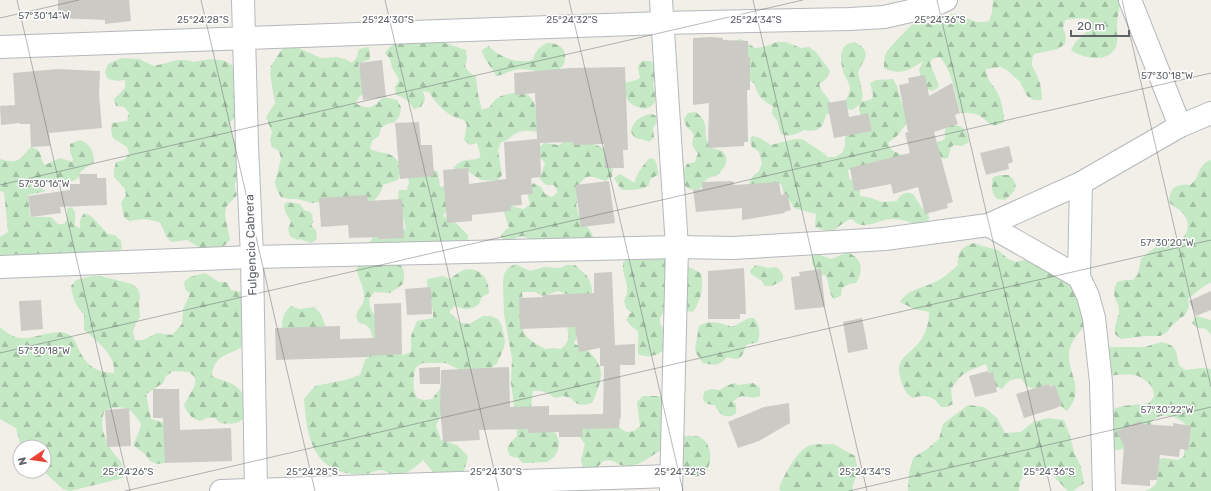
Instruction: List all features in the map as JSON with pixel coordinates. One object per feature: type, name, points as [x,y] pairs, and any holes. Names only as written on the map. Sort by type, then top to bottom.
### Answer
[{"type":"street","name":"Fulgencio Cabrera","points":[[243,0],[252,257],[256,491]]},
{"type":"street","points":[[221,491],[671,484],[677,247],[661,0]]},
{"type":"street","points":[[0,47],[662,23],[850,19],[884,17],[932,6],[946,0]]},
{"type":"street","points":[[1130,0],[1180,126]]},
{"type":"street","points":[[0,267],[252,257],[677,247],[733,248],[885,239],[988,225],[1081,183],[1180,126],[1211,113]]},
{"type":"street","points":[[1081,183],[1079,277],[1088,296],[1094,318],[1101,375],[1104,491]]},
{"type":"street","points":[[988,225],[1079,277]]},
{"type":"green space","points":[[993,0],[1120,0],[1116,48],[1105,57],[1099,58],[1087,57],[1076,53],[1071,50],[1075,43],[1091,27],[1089,19],[1081,18],[1065,20],[1063,28],[1066,36],[1065,44],[1058,49],[1034,54],[1032,64],[1040,83],[1042,100],[1034,100],[1027,96],[1020,82],[1001,67],[986,69],[989,80],[996,90],[1003,110],[1004,122],[995,125],[990,124],[976,114],[961,113],[947,67],[939,57],[932,59],[930,63],[939,86],[932,91],[925,88],[923,85],[919,70],[923,61],[914,67],[900,72],[895,72],[884,68],[886,53],[913,24],[931,23],[951,14],[960,15],[978,22],[989,21],[992,13]]},
{"type":"green space","points":[[741,39],[755,48],[777,42],[786,42],[801,48],[809,47],[816,52],[830,71],[826,79],[819,84],[830,102],[833,111],[826,115],[819,128],[813,131],[804,130],[792,135],[781,134],[777,120],[772,114],[773,106],[761,98],[757,92],[755,84],[748,79],[747,72],[751,65],[733,41]]},
{"type":"green space","points":[[436,40],[466,50],[467,58],[465,66],[469,72],[476,77],[482,110],[490,107],[496,99],[500,97],[518,93],[525,94],[534,102],[538,132],[520,131],[508,140],[501,142],[498,150],[502,175],[497,181],[481,180],[469,172],[453,168],[464,160],[477,159],[481,157],[477,143],[470,145],[464,140],[467,125],[464,120],[453,116],[444,110],[429,92],[423,91],[425,99],[421,107],[414,109],[406,100],[396,95],[395,87],[399,80],[392,67],[390,59],[385,53],[389,48],[397,43],[420,44]]},
{"type":"green space","points":[[855,42],[861,46],[866,53],[858,72],[863,96],[861,102],[872,99],[873,95],[870,83],[876,80],[893,79],[897,86],[901,101],[910,118],[898,135],[888,143],[891,149],[905,158],[848,170],[849,178],[860,188],[860,196],[882,202],[897,201],[905,193],[913,194],[922,208],[928,213],[928,221],[922,223],[912,223],[892,219],[860,225],[851,219],[832,231],[822,230],[815,227],[816,214],[794,208],[790,201],[784,196],[782,185],[779,183],[751,186],[749,183],[753,176],[759,171],[762,163],[759,152],[752,147],[750,140],[752,136],[760,138],[771,145],[794,139],[802,139],[825,154],[827,157],[835,157],[842,153],[845,146],[845,138],[862,116],[859,110],[860,104],[852,110],[848,109],[846,100],[850,87],[844,74],[841,59],[841,54],[845,46],[849,43]]},
{"type":"green space","points":[[547,43],[559,46],[565,53],[563,66],[558,70],[545,72],[520,69],[496,76],[484,57],[482,50],[489,46],[504,57],[527,61],[533,60],[538,50]]},
{"type":"green space","points":[[292,45],[321,58],[337,57],[352,63],[357,57],[359,49],[369,47],[370,59],[358,64],[367,92],[360,96],[355,103],[363,107],[371,107],[381,99],[387,98],[397,100],[401,107],[400,115],[395,122],[387,124],[381,128],[379,136],[372,141],[370,149],[392,156],[401,164],[401,172],[398,180],[383,185],[378,196],[368,204],[312,203],[281,197],[277,190],[275,182],[281,159],[279,151],[272,147],[270,140],[272,132],[266,117],[275,103],[270,74],[271,66],[284,46]]},
{"type":"green space","points":[[122,58],[139,59],[154,66],[178,60],[194,62],[210,59],[225,61],[232,65],[236,73],[243,111],[230,122],[230,126],[235,141],[242,150],[242,160],[240,174],[235,183],[237,195],[226,207],[225,215],[230,240],[224,246],[208,249],[200,248],[187,240],[171,242],[166,236],[160,222],[144,219],[129,221],[124,217],[121,202],[126,196],[125,189],[114,177],[114,170],[116,162],[124,160],[129,154],[127,147],[113,138],[111,131],[112,123],[127,121],[129,113],[124,107],[116,106],[114,99],[125,88],[125,80],[117,81],[108,79],[105,72],[108,64]]},
{"type":"green space","points":[[643,61],[651,61],[655,66],[656,72],[656,78],[653,83],[655,102],[653,105],[644,109],[634,105],[628,100],[625,89],[625,83],[640,78],[638,66]]},
{"type":"green space","points":[[696,112],[701,116],[705,124],[706,138],[709,145],[723,152],[726,162],[719,174],[707,179],[700,189],[694,190],[689,189],[686,186],[683,179],[683,174],[687,164],[695,162],[698,153],[694,149],[693,145],[694,135],[686,126],[684,119],[688,113]]},
{"type":"green space","points":[[652,114],[656,116],[657,122],[653,128],[654,138],[649,142],[635,137],[631,132],[635,122],[641,117]]},
{"type":"green space","points":[[955,125],[965,130],[969,142],[962,146],[954,145],[951,147],[948,158],[944,159],[940,157],[936,146],[938,141],[942,141],[945,138],[945,130],[947,126]]},
{"type":"green space","points":[[80,140],[91,148],[94,162],[82,171],[78,178],[73,181],[49,183],[42,189],[46,191],[28,195],[30,217],[51,217],[58,224],[64,224],[67,220],[67,209],[71,207],[75,213],[75,226],[80,228],[80,220],[84,213],[91,216],[108,234],[115,235],[121,241],[122,249],[117,252],[106,254],[76,252],[71,258],[19,254],[12,255],[0,269],[0,237],[8,232],[4,192],[0,191],[0,159],[15,161],[31,147],[40,152],[45,165],[60,158],[72,162],[73,159],[70,152],[70,144]]},
{"type":"green space","points":[[566,140],[590,143],[606,149],[607,165],[613,169],[612,177],[605,181],[594,177],[588,177],[585,178],[579,185],[584,191],[576,204],[577,210],[581,220],[592,233],[594,245],[587,256],[579,260],[573,260],[563,255],[546,238],[531,241],[524,236],[517,237],[513,244],[505,243],[501,236],[506,229],[509,228],[504,212],[509,206],[524,209],[530,204],[528,188],[534,183],[541,187],[545,194],[552,197],[558,192],[554,185],[546,185],[540,179],[545,163],[540,157],[538,149],[544,143],[559,145]]},
{"type":"green space","points":[[650,158],[654,159],[656,162],[659,174],[651,179],[649,185],[644,188],[637,189],[623,190],[620,188],[614,178],[620,174],[635,183],[640,170]]},
{"type":"green space","points":[[1211,160],[1211,282],[1188,299],[1189,307],[1185,315],[1172,325],[1167,332],[1160,336],[1144,336],[1121,339],[1115,334],[1115,327],[1119,312],[1118,304],[1114,296],[1117,282],[1133,280],[1138,274],[1141,259],[1156,247],[1165,243],[1176,242],[1183,238],[1187,231],[1188,223],[1182,212],[1169,202],[1172,190],[1177,186],[1190,185],[1194,182],[1203,165]]},
{"type":"green space","points":[[431,169],[438,172],[440,187],[448,186],[447,210],[443,216],[457,224],[468,235],[468,243],[375,248],[369,243],[374,236],[399,232],[406,228],[404,220],[399,214],[398,196],[399,190],[407,190],[409,182],[407,174]]},
{"type":"green space","points":[[1009,175],[1015,182],[1014,191],[1005,200],[997,199],[992,189],[993,177]]},
{"type":"green space","points":[[288,202],[300,204],[305,211],[309,211],[312,214],[313,222],[311,225],[316,231],[317,239],[311,243],[299,239],[297,240],[290,236],[288,229],[291,222],[285,211],[284,204]]},
{"type":"green space","points":[[974,243],[998,250],[1008,259],[1016,262],[1031,258],[1049,273],[1064,281],[1076,292],[1088,322],[1075,337],[1070,348],[1069,356],[1074,378],[1075,394],[1073,402],[1067,411],[1058,402],[1049,384],[1034,389],[1026,386],[1022,379],[1016,379],[1010,381],[1002,389],[995,386],[986,364],[966,373],[958,379],[951,390],[953,404],[947,407],[941,407],[935,400],[929,397],[922,396],[913,398],[904,389],[899,374],[901,360],[922,339],[927,326],[929,312],[914,309],[900,302],[907,294],[935,282],[947,274],[958,265],[958,256],[961,250]]},
{"type":"green space","points":[[847,252],[859,261],[861,269],[859,278],[856,283],[849,284],[842,288],[841,296],[833,299],[826,276],[818,274],[812,264],[812,256],[817,254],[832,259]]},
{"type":"green space","points":[[635,254],[651,260],[666,256],[701,273],[702,278],[701,294],[693,312],[669,308],[662,314],[660,323],[664,330],[668,333],[667,348],[660,353],[650,356],[638,354],[638,331],[626,320],[630,313],[632,313],[626,308],[624,301],[627,293],[627,286],[623,263],[627,256]]},
{"type":"green space","points":[[362,263],[399,263],[403,270],[403,284],[390,293],[374,292],[369,299],[373,313],[397,351],[403,355],[411,352],[411,336],[417,321],[433,318],[427,279],[443,276],[450,279],[462,271],[470,269],[479,272],[487,283],[489,293],[482,297],[479,304],[473,308],[465,309],[454,306],[449,312],[461,323],[469,324],[483,316],[491,316],[498,319],[502,326],[505,341],[504,348],[497,363],[491,368],[460,370],[446,363],[423,363],[416,367],[414,375],[415,394],[417,398],[424,400],[432,399],[442,386],[446,411],[436,425],[441,440],[457,445],[468,456],[464,471],[450,478],[434,473],[423,460],[406,473],[398,475],[383,470],[366,474],[347,473],[334,469],[324,462],[316,453],[311,441],[305,414],[304,399],[315,386],[345,380],[360,375],[365,360],[374,352],[373,337],[370,330],[366,325],[358,322],[356,316],[364,302],[363,288],[356,269]]},
{"type":"green space","points":[[515,264],[530,271],[544,267],[560,268],[567,265],[575,265],[587,276],[591,284],[592,292],[586,298],[573,296],[558,291],[543,296],[535,292],[522,292],[522,321],[526,336],[545,349],[561,349],[568,339],[566,321],[578,313],[577,336],[574,344],[592,354],[598,363],[601,373],[599,384],[592,403],[580,405],[575,403],[571,398],[563,396],[555,398],[545,392],[533,391],[531,407],[556,434],[559,441],[558,450],[554,457],[547,462],[523,463],[518,458],[510,456],[507,449],[517,436],[517,429],[513,422],[514,406],[511,383],[512,359],[504,314],[503,282],[504,274],[508,268]]},
{"type":"green space","points":[[756,265],[768,268],[776,267],[783,275],[783,280],[772,286],[765,286],[761,280],[751,274],[750,270]]},
{"type":"green space","points":[[205,273],[219,282],[227,282],[231,290],[247,293],[244,343],[237,350],[227,354],[217,361],[212,376],[230,383],[240,390],[244,398],[246,410],[243,419],[236,423],[226,424],[220,423],[215,418],[207,418],[200,421],[192,417],[184,405],[195,385],[195,377],[189,372],[173,371],[166,376],[163,383],[146,394],[151,419],[166,423],[165,463],[157,464],[150,461],[145,454],[133,445],[141,424],[134,414],[126,409],[117,407],[112,408],[105,410],[102,427],[108,444],[122,464],[123,478],[70,491],[63,489],[52,479],[52,439],[19,439],[16,428],[0,419],[0,327],[11,335],[20,338],[33,337],[54,332],[68,334],[73,338],[84,359],[91,366],[104,372],[114,373],[114,366],[109,354],[84,330],[84,314],[75,302],[71,286],[76,280],[92,276],[100,276],[132,284],[138,289],[140,296],[140,317],[135,324],[133,332],[135,340],[143,340],[157,333],[172,335],[182,324],[183,309],[190,294],[185,289],[184,282],[190,277]]},
{"type":"green space","points":[[291,306],[299,309],[314,307],[320,313],[326,327],[283,333],[283,318]]},
{"type":"green space","points":[[1196,316],[1211,320],[1211,335],[1206,329],[1198,328],[1192,323]]},
{"type":"green space","points":[[749,318],[754,318],[757,323],[759,329],[758,342],[746,345],[742,355],[738,359],[727,357],[719,364],[703,363],[695,349],[699,326],[711,322],[732,327]]},
{"type":"green space","points":[[1161,342],[1170,345],[1175,349],[1179,365],[1185,370],[1201,368],[1211,369],[1211,491],[1145,491],[1154,486],[1156,483],[1156,463],[1162,458],[1178,460],[1184,456],[1186,425],[1174,417],[1163,416],[1154,419],[1144,435],[1125,448],[1118,450],[1110,447],[1111,411],[1120,407],[1149,403],[1154,397],[1154,394],[1150,384],[1136,376],[1126,374],[1105,376],[1105,348],[1145,347]]},
{"type":"green space","points":[[734,383],[738,385],[753,383],[760,388],[760,396],[743,396],[736,399],[733,402],[736,404],[736,413],[730,416],[721,414],[715,405],[704,401],[703,397],[705,391],[712,389],[720,390]]},
{"type":"green space","points":[[643,396],[659,396],[665,401],[680,436],[696,436],[702,438],[708,445],[710,451],[709,465],[702,475],[696,477],[685,473],[676,463],[667,448],[632,466],[623,466],[607,460],[603,461],[594,469],[583,468],[581,460],[585,444],[579,434],[580,422],[619,427],[626,432],[634,431],[640,426],[637,402]]},
{"type":"green space","points":[[968,405],[984,407],[997,418],[1005,433],[1021,432],[1033,422],[1048,418],[1064,420],[1074,452],[1081,467],[1084,483],[1073,491],[1068,491],[1047,470],[1030,468],[1020,481],[1019,491],[908,491],[909,473],[913,458],[939,439],[943,424]]},
{"type":"green space","points":[[833,444],[855,456],[857,470],[853,491],[781,491],[779,489],[790,465],[799,453],[808,446]]},
{"type":"building","points":[[58,0],[129,0],[131,21],[105,24],[105,20],[58,18]]},
{"type":"building","points":[[693,38],[723,38],[723,40],[748,41],[748,57],[750,57],[750,90],[747,90],[748,142],[744,142],[744,146],[708,148],[709,103],[693,105]]},
{"type":"building","points":[[382,60],[386,97],[363,100],[359,63]]},
{"type":"building","points":[[625,67],[628,150],[623,150],[624,168],[605,168],[604,144],[573,145],[573,142],[540,143],[541,177],[531,178],[533,194],[521,195],[522,205],[510,206],[511,211],[472,215],[472,221],[447,223],[443,170],[468,168],[469,184],[506,179],[504,142],[537,139],[535,93],[515,95],[514,73],[571,68]]},
{"type":"building","points":[[58,69],[100,71],[99,94],[102,128],[49,133],[50,146],[31,147],[30,124],[20,123],[1,125],[0,106],[15,105],[13,73]]},
{"type":"building","points":[[925,75],[929,96],[952,83],[960,113],[955,115],[958,124],[934,132],[953,202],[947,204],[948,208],[925,214],[918,187],[893,194],[891,184],[854,191],[850,168],[910,153],[905,133],[908,132],[899,85],[909,83],[908,78]]},
{"type":"building","points":[[846,100],[849,117],[868,113],[872,131],[834,138],[827,103]]},
{"type":"building","points":[[419,122],[421,145],[432,145],[434,176],[400,179],[395,123]]},
{"type":"building","points":[[1009,146],[1013,162],[1008,164],[1009,169],[986,175],[980,153]]},
{"type":"building","points":[[79,174],[97,174],[97,178],[106,178],[107,205],[60,207],[61,213],[31,217],[28,196],[70,190],[70,184],[80,184]]},
{"type":"building","points":[[609,181],[615,223],[581,227],[575,185]]},
{"type":"building","points":[[733,181],[734,185],[779,182],[781,195],[787,193],[791,210],[784,212],[785,213],[742,220],[742,208],[696,212],[693,190],[702,189],[702,182]]},
{"type":"building","points":[[367,195],[368,201],[402,199],[404,238],[349,238],[348,225],[321,227],[319,198]]},
{"type":"building","points":[[744,268],[746,314],[740,314],[740,319],[708,319],[708,271]]},
{"type":"building","points":[[821,269],[825,307],[795,310],[791,277],[800,276],[799,272]]},
{"type":"building","points":[[612,272],[615,345],[635,344],[635,365],[620,365],[621,418],[619,428],[582,429],[583,437],[559,437],[559,432],[528,433],[528,429],[479,430],[480,440],[443,442],[440,407],[441,370],[509,367],[510,407],[549,406],[549,415],[603,414],[604,366],[600,366],[600,348],[579,352],[575,327],[520,329],[519,298],[543,297],[543,295],[594,293],[594,273]]},
{"type":"building","points":[[431,287],[432,314],[407,315],[405,289]]},
{"type":"building","points":[[1211,291],[1211,310],[1196,316],[1189,301]]},
{"type":"building","points":[[41,300],[43,329],[21,331],[19,301]]},
{"type":"building","points":[[401,303],[402,354],[368,357],[276,360],[275,328],[340,326],[340,339],[375,338],[374,304]]},
{"type":"building","points":[[862,318],[868,349],[848,353],[843,322]]},
{"type":"building","points":[[440,367],[440,384],[420,384],[419,368]]},
{"type":"building","points":[[988,371],[988,373],[993,372],[997,392],[975,397],[969,376]]},
{"type":"building","points":[[1049,384],[1050,387],[1055,385],[1062,405],[1024,418],[1016,394]]},
{"type":"building","points":[[153,389],[179,389],[180,430],[231,428],[232,461],[165,463],[163,418],[153,418]]},
{"type":"building","points":[[789,403],[790,423],[759,441],[738,448],[728,422],[764,407]]},
{"type":"building","points":[[129,408],[131,446],[107,447],[105,410]]},
{"type":"building","points":[[1140,421],[1142,424],[1173,426],[1173,423],[1191,426],[1188,450],[1180,449],[1179,457],[1160,455],[1157,480],[1150,480],[1150,486],[1121,484],[1124,446],[1117,431]]}]
